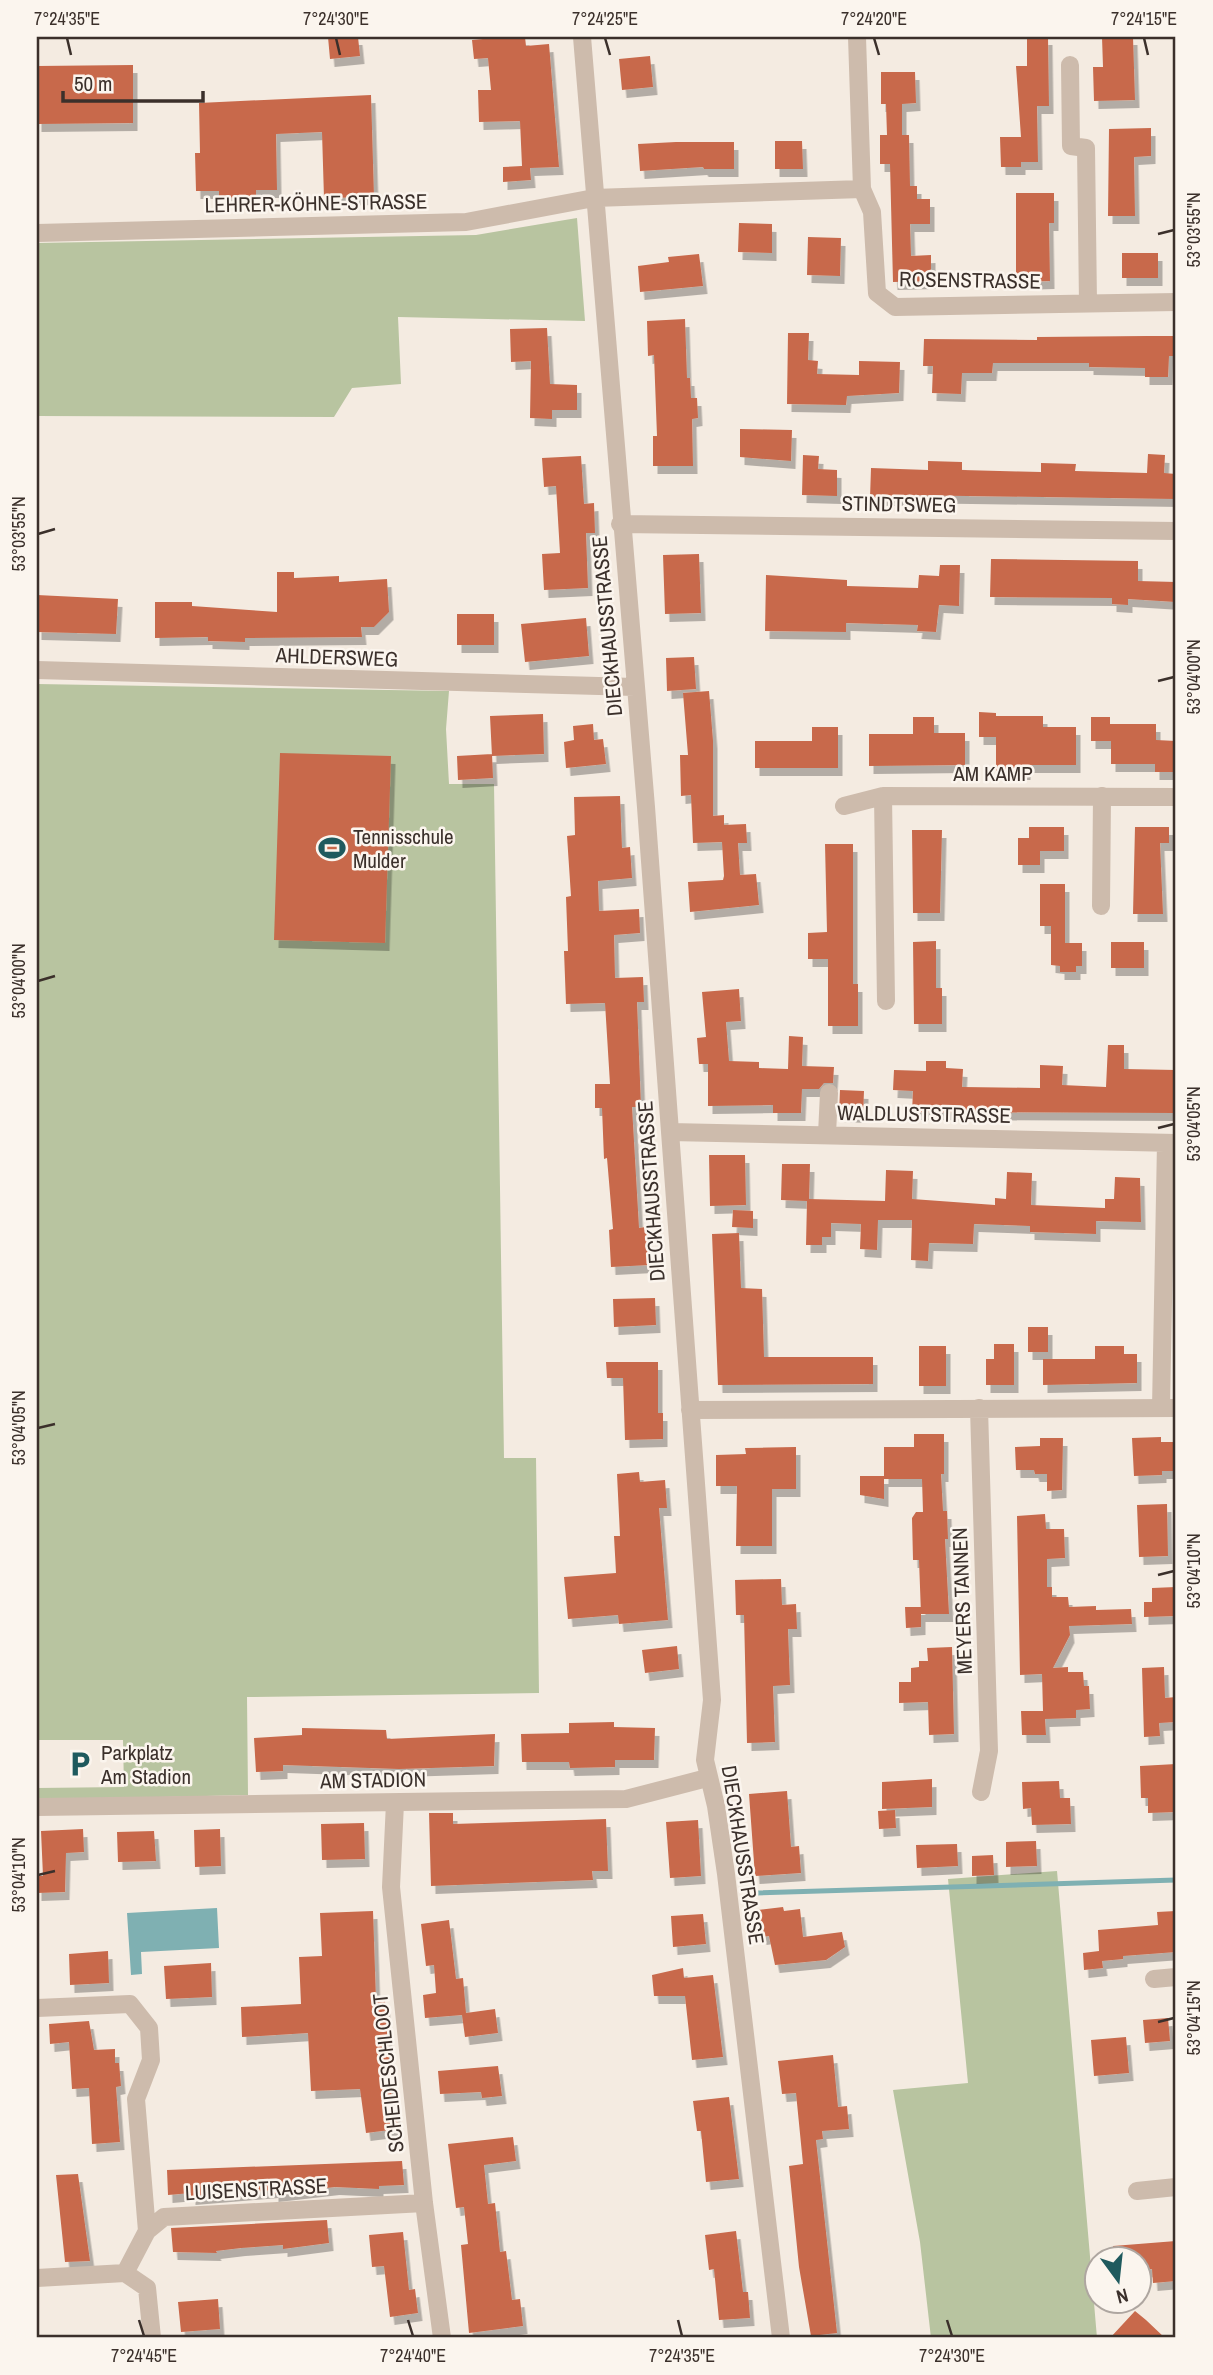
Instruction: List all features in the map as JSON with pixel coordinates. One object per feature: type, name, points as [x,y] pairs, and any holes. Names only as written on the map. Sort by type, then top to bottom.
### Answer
[{"type":"street","name":"DIECKHAUSSTRASSE","points":[[582,37],[670,1132],[712,1700],[705,1759],[707,1778],[716,1806],[724,1861],[781,2338]]},
{"type":"street","name":"ROSENSTRASSE","points":[[857,37],[862,189],[872,212],[877,293],[895,307],[1176,302]]},
{"type":"street","points":[[1070,65],[1071,146],[1086,148],[1088,303]]},
{"type":"street","points":[[594,198],[862,189]]},
{"type":"street","name":"LEHRER-KÖHNE-STRASSE","points":[[37,233],[466,222],[594,198]]},
{"type":"street","name":"STINDTSWEG","points":[[620,524],[1176,531]]},
{"type":"street","name":"AHLDERSWEG","points":[[37,670],[635,687]]},
{"type":"street","points":[[883,796],[886,1001]]},
{"type":"street","name":"AM KAMP","points":[[844,806],[883,796],[1176,797]]},
{"type":"street","points":[[1101,906],[1102,796]]},
{"type":"street","points":[[827,1135],[829,1093]]},
{"type":"street","name":"WALDLUSTSTRASSE","points":[[670,1132],[1171,1143]]},
{"type":"street","points":[[690,1410],[1168,1408],[1171,1143]]},
{"type":"street","name":"MEYERS TANNEN","points":[[979,1408],[989,1751],[981,1792]]},
{"type":"street","name":"AM STADION","points":[[37,1807],[626,1799],[707,1778]]},
{"type":"street","name":"SCHEIDESCHLOOT","points":[[395,1803],[391,1886],[424,2203],[442,2338]]},
{"type":"street","points":[[1154,1979],[1176,1977]]},
{"type":"street","points":[[37,2008],[130,2004],[149,2028],[151,2060],[136,2099],[147,2231],[125,2273]]},
{"type":"street","points":[[1137,2191],[1176,2187]]},
{"type":"street","name":"LUISENSTRASSE","points":[[147,2231],[163,2217],[424,2203]]},
{"type":"street","points":[[37,2278],[125,2273],[147,2288],[152,2338]]},
{"type":"green space","points":[[577,218],[585,321],[398,317],[401,384],[352,388],[334,417],[37,416],[37,243],[476,235]]},
{"type":"green space","points":[[37,684],[449,691],[446,729],[449,784],[494,784],[504,1458],[536,1458],[539,1693],[247,1697],[248,1795],[37,1800],[37,1788],[124,1787],[123,1740],[37,1740]]},
{"type":"green space","points":[[1057,1871],[1089,2246],[1084,2246],[1084,2316],[1095,2316],[1097,2338],[931,2338],[920,2242],[893,2090],[968,2083],[948,1879]]},
{"type":"water","points":[[217,1908],[219,1948],[141,1952],[142,1974],[131,1975],[127,1913]]},
{"type":"building","points":[[328,37],[358,37],[360,56],[330,59]]},
{"type":"building","points":[[525,37],[526,46],[549,44],[559,167],[530,168],[531,180],[503,182],[503,167],[522,166],[520,121],[479,122],[478,90],[491,90],[488,58],[474,59],[472,40]]},
{"type":"building","points":[[1027,37],[1048,37],[1049,106],[1037,106],[1038,162],[1021,162],[1021,167],[1001,167],[1000,137],[1021,137],[1016,66],[1027,66]]},
{"type":"building","points":[[1102,37],[1133,37],[1135,100],[1094,101],[1093,67],[1103,67]]},
{"type":"building","points":[[650,56],[653,87],[622,90],[619,59]]},
{"type":"building","points":[[133,65],[133,123],[37,124],[37,66]]},
{"type":"building","points":[[881,72],[915,72],[916,103],[902,104],[902,135],[909,135],[910,186],[917,186],[917,199],[930,199],[930,224],[910,224],[911,256],[931,255],[931,281],[893,282],[890,164],[880,164],[880,135],[887,135],[886,104],[881,104]]},
{"type":"building","points":[[371,95],[374,197],[324,198],[322,132],[276,134],[277,190],[256,190],[256,197],[219,198],[219,191],[196,191],[195,153],[200,153],[199,103]]},
{"type":"building","points":[[1151,128],[1151,156],[1134,157],[1135,216],[1108,216],[1109,129]]},
{"type":"building","points":[[775,141],[802,141],[803,169],[775,169]]},
{"type":"building","points":[[734,142],[734,169],[703,167],[640,171],[638,144]]},
{"type":"building","points":[[1016,193],[1054,193],[1054,223],[1049,223],[1050,281],[1016,282]]},
{"type":"building","points":[[739,223],[772,224],[772,253],[738,252]]},
{"type":"building","points":[[808,237],[841,238],[840,276],[807,275]]},
{"type":"building","points":[[1122,253],[1158,253],[1158,278],[1122,278]]},
{"type":"building","points":[[699,254],[703,286],[640,292],[638,266],[669,262],[668,257]]},
{"type":"building","points":[[685,319],[687,378],[690,378],[691,398],[697,398],[698,418],[692,419],[693,466],[653,466],[653,436],[657,436],[654,355],[648,356],[647,321]]},
{"type":"building","points":[[547,328],[550,384],[577,385],[577,410],[552,410],[552,419],[530,418],[531,361],[511,362],[510,329]]},
{"type":"building","points":[[788,333],[809,333],[808,360],[818,361],[817,374],[859,375],[859,361],[900,362],[899,393],[847,396],[846,405],[787,404]]},
{"type":"building","points":[[1176,336],[1176,356],[1169,356],[1168,377],[1145,377],[1145,368],[1089,367],[1089,363],[993,363],[992,373],[962,373],[961,394],[932,393],[933,366],[923,366],[924,339],[1037,340],[1037,337]]},
{"type":"building","points":[[740,429],[792,430],[791,461],[740,457]]},
{"type":"building","points":[[1148,454],[1165,455],[1164,473],[1176,474],[1176,499],[900,495],[899,498],[870,498],[871,468],[928,470],[928,461],[962,462],[962,470],[1041,472],[1041,463],[1076,464],[1075,471],[1147,473]]},
{"type":"building","points":[[803,455],[819,456],[818,469],[837,470],[837,496],[802,495]]},
{"type":"building","points":[[581,456],[584,504],[594,503],[595,533],[586,533],[588,588],[544,590],[542,554],[560,553],[556,486],[544,487],[542,458]]},
{"type":"building","points":[[699,554],[701,613],[665,614],[663,555]]},
{"type":"building","points":[[991,559],[1138,561],[1138,581],[1176,582],[1176,602],[1128,599],[1128,605],[1112,604],[1112,598],[990,597]]},
{"type":"building","points":[[940,565],[960,565],[959,606],[939,605],[936,632],[917,631],[918,625],[846,623],[846,632],[765,631],[766,575],[847,580],[847,586],[918,588],[919,575],[939,576]]},
{"type":"building","points":[[277,572],[294,572],[294,578],[339,576],[339,582],[387,579],[389,612],[374,627],[361,627],[362,637],[245,638],[245,642],[208,641],[208,637],[155,638],[155,602],[192,602],[192,606],[277,612]]},
{"type":"building","points":[[37,595],[118,599],[116,634],[37,632]]},
{"type":"building","points":[[457,614],[494,614],[494,645],[457,645]]},
{"type":"building","points":[[586,618],[589,656],[525,662],[521,624]]},
{"type":"building","points":[[694,657],[696,689],[667,691],[666,658]]},
{"type":"building","points":[[709,691],[713,741],[713,816],[724,815],[724,825],[746,824],[747,843],[738,843],[740,875],[756,874],[759,905],[690,912],[688,882],[723,880],[724,876],[722,842],[693,843],[691,795],[681,796],[680,755],[688,755],[683,693]]},
{"type":"building","points":[[979,712],[996,713],[996,716],[1043,716],[1043,727],[1076,727],[1076,765],[1026,765],[1026,772],[996,772],[996,737],[979,737]]},
{"type":"building","points":[[543,714],[544,754],[492,756],[490,716]]},
{"type":"building","points":[[913,717],[934,717],[934,733],[965,733],[965,765],[869,766],[869,734],[913,734]]},
{"type":"building","points":[[1091,717],[1110,717],[1110,724],[1156,724],[1156,740],[1176,741],[1176,772],[1155,772],[1155,764],[1111,764],[1111,741],[1091,741]]},
{"type":"building","points":[[593,724],[594,740],[603,739],[606,764],[566,768],[564,742],[574,740],[573,726]]},
{"type":"building","points":[[812,727],[838,727],[838,768],[755,768],[755,741],[812,741]]},
{"type":"building","name":"Tennisschule Mulder","points":[[280,753],[391,756],[385,943],[274,940]]},
{"type":"building","points":[[492,754],[493,778],[458,780],[457,756]]},
{"type":"building","points":[[620,796],[622,848],[630,847],[632,878],[598,881],[599,911],[639,909],[640,933],[614,935],[615,978],[643,977],[644,1002],[637,1002],[641,1107],[632,1107],[639,1228],[646,1227],[649,1265],[611,1267],[609,1230],[613,1229],[607,1158],[604,1159],[602,1108],[595,1108],[595,1084],[610,1084],[605,1003],[566,1004],[564,951],[568,951],[566,897],[571,896],[567,836],[575,835],[574,797]]},
{"type":"building","points":[[1029,827],[1064,827],[1064,851],[1040,851],[1040,865],[1018,865],[1018,838],[1029,838]]},
{"type":"building","points":[[1135,827],[1169,827],[1169,843],[1160,843],[1163,914],[1133,914]]},
{"type":"building","points":[[912,830],[942,830],[940,913],[913,913]]},
{"type":"building","points":[[825,844],[853,844],[853,984],[858,984],[858,1026],[828,1026],[828,959],[808,959],[808,933],[827,932]]},
{"type":"building","points":[[1040,884],[1065,884],[1065,943],[1082,943],[1082,966],[1076,966],[1076,972],[1060,972],[1060,966],[1051,965],[1051,926],[1040,926]]},
{"type":"building","points":[[936,941],[936,988],[942,988],[942,1024],[914,1024],[913,942]]},
{"type":"building","points":[[1111,942],[1144,942],[1144,968],[1111,968]]},
{"type":"building","points":[[739,989],[741,1021],[726,1022],[729,1061],[759,1062],[759,1068],[788,1069],[789,1036],[803,1037],[802,1066],[834,1067],[833,1083],[824,1083],[819,1089],[802,1089],[801,1113],[773,1113],[773,1105],[708,1106],[708,1064],[699,1064],[697,1038],[706,1037],[702,992]]},
{"type":"building","points":[[1108,1045],[1124,1045],[1124,1069],[1176,1070],[1176,1113],[912,1112],[913,1091],[893,1090],[894,1070],[926,1071],[926,1061],[946,1061],[946,1068],[963,1069],[962,1087],[1040,1088],[1040,1065],[1063,1066],[1062,1085],[1106,1087]]},
{"type":"building","points":[[840,1090],[864,1091],[863,1115],[839,1114]]},
{"type":"building","points":[[709,1155],[745,1155],[746,1205],[710,1206]]},
{"type":"building","points":[[782,1164],[810,1164],[809,1199],[885,1201],[886,1170],[913,1171],[912,1199],[995,1205],[995,1198],[1006,1199],[1007,1172],[1032,1173],[1031,1205],[1105,1208],[1105,1199],[1114,1199],[1115,1177],[1140,1178],[1141,1222],[1096,1221],[1096,1234],[1030,1232],[1030,1226],[974,1224],[973,1244],[929,1243],[928,1261],[911,1260],[912,1220],[878,1220],[877,1250],[860,1249],[861,1224],[831,1223],[831,1237],[822,1237],[822,1245],[806,1245],[807,1201],[781,1200]]},
{"type":"building","points":[[733,1210],[753,1211],[753,1228],[732,1227]]},
{"type":"building","points":[[739,1233],[741,1288],[762,1289],[764,1357],[873,1357],[873,1384],[718,1385],[712,1234]]},
{"type":"building","points":[[655,1298],[656,1325],[614,1327],[613,1299]]},
{"type":"building","points":[[1028,1327],[1048,1327],[1048,1352],[1028,1352]]},
{"type":"building","points":[[994,1344],[1014,1344],[1014,1385],[986,1385],[986,1359],[994,1359]]},
{"type":"building","points":[[919,1346],[946,1346],[946,1386],[919,1386]]},
{"type":"building","points":[[1095,1346],[1124,1346],[1124,1354],[1137,1354],[1137,1383],[1043,1385],[1043,1359],[1095,1359]]},
{"type":"building","points":[[606,1362],[658,1362],[658,1413],[663,1413],[663,1439],[625,1440],[623,1378],[607,1378]]},
{"type":"building","points":[[914,1434],[944,1434],[944,1474],[941,1474],[943,1511],[947,1511],[948,1539],[945,1539],[949,1614],[921,1614],[919,1560],[913,1560],[912,1518],[916,1512],[923,1512],[922,1479],[884,1479],[884,1499],[860,1495],[860,1476],[884,1476],[884,1447],[914,1447]]},
{"type":"building","points":[[1161,1437],[1161,1442],[1176,1442],[1176,1471],[1162,1471],[1162,1475],[1134,1476],[1132,1438]]},
{"type":"building","points":[[1040,1438],[1063,1438],[1062,1490],[1047,1491],[1047,1474],[1035,1474],[1034,1470],[1016,1470],[1015,1447],[1040,1446]]},
{"type":"building","points":[[796,1447],[796,1489],[772,1489],[772,1546],[736,1546],[737,1486],[716,1486],[716,1455],[746,1454],[745,1448]]},
{"type":"building","points":[[639,1472],[640,1482],[665,1480],[667,1508],[659,1508],[668,1620],[619,1624],[618,1615],[568,1619],[564,1577],[616,1573],[614,1536],[620,1536],[617,1474]]},
{"type":"building","points":[[1167,1504],[1168,1556],[1139,1557],[1137,1505]]},
{"type":"building","points":[[1045,1514],[1046,1529],[1064,1529],[1065,1558],[1047,1559],[1047,1587],[1052,1587],[1052,1597],[1068,1597],[1069,1607],[1096,1606],[1096,1610],[1131,1609],[1132,1624],[1069,1626],[1070,1635],[1053,1668],[1068,1667],[1068,1672],[1083,1672],[1084,1686],[1089,1686],[1090,1709],[1076,1710],[1076,1718],[1045,1719],[1046,1735],[1022,1735],[1021,1711],[1043,1711],[1042,1674],[1020,1675],[1017,1516]]},
{"type":"building","points":[[781,1579],[782,1605],[796,1604],[797,1629],[788,1629],[790,1685],[773,1686],[775,1742],[747,1743],[744,1615],[736,1615],[735,1580]]},
{"type":"building","points":[[1176,1587],[1176,1616],[1144,1617],[1144,1602],[1152,1602],[1152,1588]]},
{"type":"building","points":[[905,1607],[921,1607],[921,1627],[906,1628]]},
{"type":"building","points":[[677,1646],[679,1669],[645,1673],[642,1650]]},
{"type":"building","points":[[952,1647],[954,1734],[929,1735],[928,1702],[899,1703],[899,1682],[911,1682],[911,1668],[919,1667],[919,1661],[928,1661],[927,1648]]},
{"type":"building","points":[[1164,1667],[1165,1698],[1176,1697],[1176,1722],[1159,1723],[1160,1736],[1144,1737],[1142,1668]]},
{"type":"building","points":[[614,1722],[614,1727],[655,1728],[654,1760],[615,1760],[615,1767],[570,1768],[569,1762],[522,1762],[521,1734],[569,1733],[569,1723]]},
{"type":"building","points":[[302,1728],[386,1730],[387,1739],[495,1734],[494,1766],[399,1769],[283,1765],[283,1771],[256,1772],[254,1738],[302,1735]]},
{"type":"building","points":[[1176,1764],[1176,1812],[1148,1813],[1148,1798],[1141,1798],[1140,1766]]},
{"type":"building","points":[[932,1779],[932,1807],[882,1809],[882,1782]]},
{"type":"building","points":[[1059,1781],[1060,1798],[1070,1798],[1071,1824],[1032,1825],[1031,1808],[1023,1809],[1022,1782]]},
{"type":"building","points":[[787,1791],[791,1847],[799,1846],[801,1873],[755,1876],[749,1794]]},
{"type":"building","points":[[895,1810],[896,1828],[879,1829],[878,1811]]},
{"type":"building","points":[[429,1813],[453,1813],[453,1824],[606,1819],[608,1871],[592,1871],[593,1880],[431,1886]]},
{"type":"building","points":[[698,1820],[701,1876],[670,1878],[666,1822]]},
{"type":"building","points":[[364,1823],[365,1859],[322,1860],[321,1824]]},
{"type":"building","points":[[83,1829],[84,1852],[66,1853],[65,1892],[37,1893],[37,1876],[43,1876],[41,1831]]},
{"type":"building","points":[[220,1829],[221,1866],[195,1867],[194,1830]]},
{"type":"building","points":[[154,1831],[156,1861],[118,1862],[117,1832]]},
{"type":"building","points":[[1036,1841],[1037,1866],[1006,1867],[1006,1842]]},
{"type":"building","points":[[957,1844],[958,1866],[917,1868],[916,1845]]},
{"type":"building","points":[[993,1855],[994,1875],[972,1876],[972,1856]]},
{"type":"building","points":[[783,1907],[784,1911],[800,1909],[803,1937],[842,1932],[845,1947],[826,1960],[775,1965],[769,1936],[762,1937],[758,1910]]},
{"type":"building","points":[[373,1911],[376,2001],[385,2000],[392,2105],[395,2105],[398,2129],[366,2133],[360,2089],[311,2091],[308,2033],[242,2037],[241,2007],[301,2004],[299,1957],[322,1956],[320,1913]]},
{"type":"building","points":[[1176,1911],[1176,1952],[1123,1956],[1123,1959],[1102,1961],[1103,1968],[1084,1970],[1083,1953],[1099,1951],[1098,1930],[1158,1925],[1157,1912]]},
{"type":"building","points":[[703,1914],[706,1944],[673,1947],[671,1916]]},
{"type":"building","points":[[449,1920],[456,1979],[463,1978],[466,2013],[495,2009],[498,2033],[465,2037],[462,2015],[425,2018],[423,1995],[436,1993],[434,1965],[426,1966],[421,1924]]},
{"type":"building","points":[[108,1951],[109,1983],[70,1985],[69,1954]]},
{"type":"building","points":[[211,1963],[212,1997],[166,1999],[164,1966]]},
{"type":"building","points":[[683,1968],[684,1978],[713,1975],[723,2057],[692,2060],[685,1996],[654,1996],[652,1975]]},
{"type":"building","points":[[1168,2018],[1170,2041],[1145,2043],[1143,2020]]},
{"type":"building","points":[[89,2021],[94,2050],[115,2049],[115,2063],[119,2063],[121,2086],[116,2087],[120,2142],[92,2144],[89,2088],[72,2089],[69,2042],[50,2044],[49,2024]]},
{"type":"building","points":[[1126,2037],[1129,2073],[1094,2076],[1091,2040]]},
{"type":"building","points":[[833,2055],[838,2107],[847,2106],[849,2129],[822,2131],[823,2139],[816,2140],[837,2333],[811,2336],[799,2267],[789,2166],[803,2164],[796,2093],[782,2094],[778,2061]]},
{"type":"building","points":[[498,2066],[502,2096],[482,2098],[481,2092],[440,2094],[438,2071]]},
{"type":"building","points":[[729,2097],[739,2179],[706,2182],[701,2131],[697,2131],[693,2101]]},
{"type":"building","points":[[513,2137],[516,2161],[484,2165],[488,2204],[495,2203],[500,2252],[506,2251],[512,2300],[520,2299],[523,2326],[469,2333],[461,2245],[468,2244],[464,2207],[456,2208],[448,2144]]},
{"type":"building","points":[[402,2161],[404,2185],[379,2186],[379,2189],[335,2187],[274,2194],[274,2190],[191,2197],[191,2193],[168,2195],[167,2170]]},
{"type":"building","points":[[78,2174],[90,2261],[65,2262],[56,2175]]},
{"type":"building","points":[[327,2220],[329,2243],[283,2249],[283,2245],[241,2248],[216,2251],[217,2253],[173,2252],[171,2228]]},
{"type":"building","points":[[736,2231],[743,2292],[748,2292],[750,2318],[719,2320],[714,2269],[709,2270],[705,2235]]},
{"type":"building","points":[[403,2232],[409,2290],[415,2289],[418,2313],[390,2317],[384,2266],[372,2267],[369,2235]]},
{"type":"building","points":[[1176,2241],[1176,2281],[1154,2283],[1154,2246],[1113,2246]]},
{"type":"building","points":[[218,2299],[220,2329],[181,2332],[178,2302]]},
{"type":"building","points":[[1130,2316],[1141,2316],[1165,2338],[1110,2338]]},
{"type":"waterway","points":[[756,1893],[1176,1880]]},
{"type":"place","name":"Tennisschule Mulder","points":[[332,848]]},
{"type":"place","name":"Parkplatz Am Stadion","points":[[80,1764]]}]
